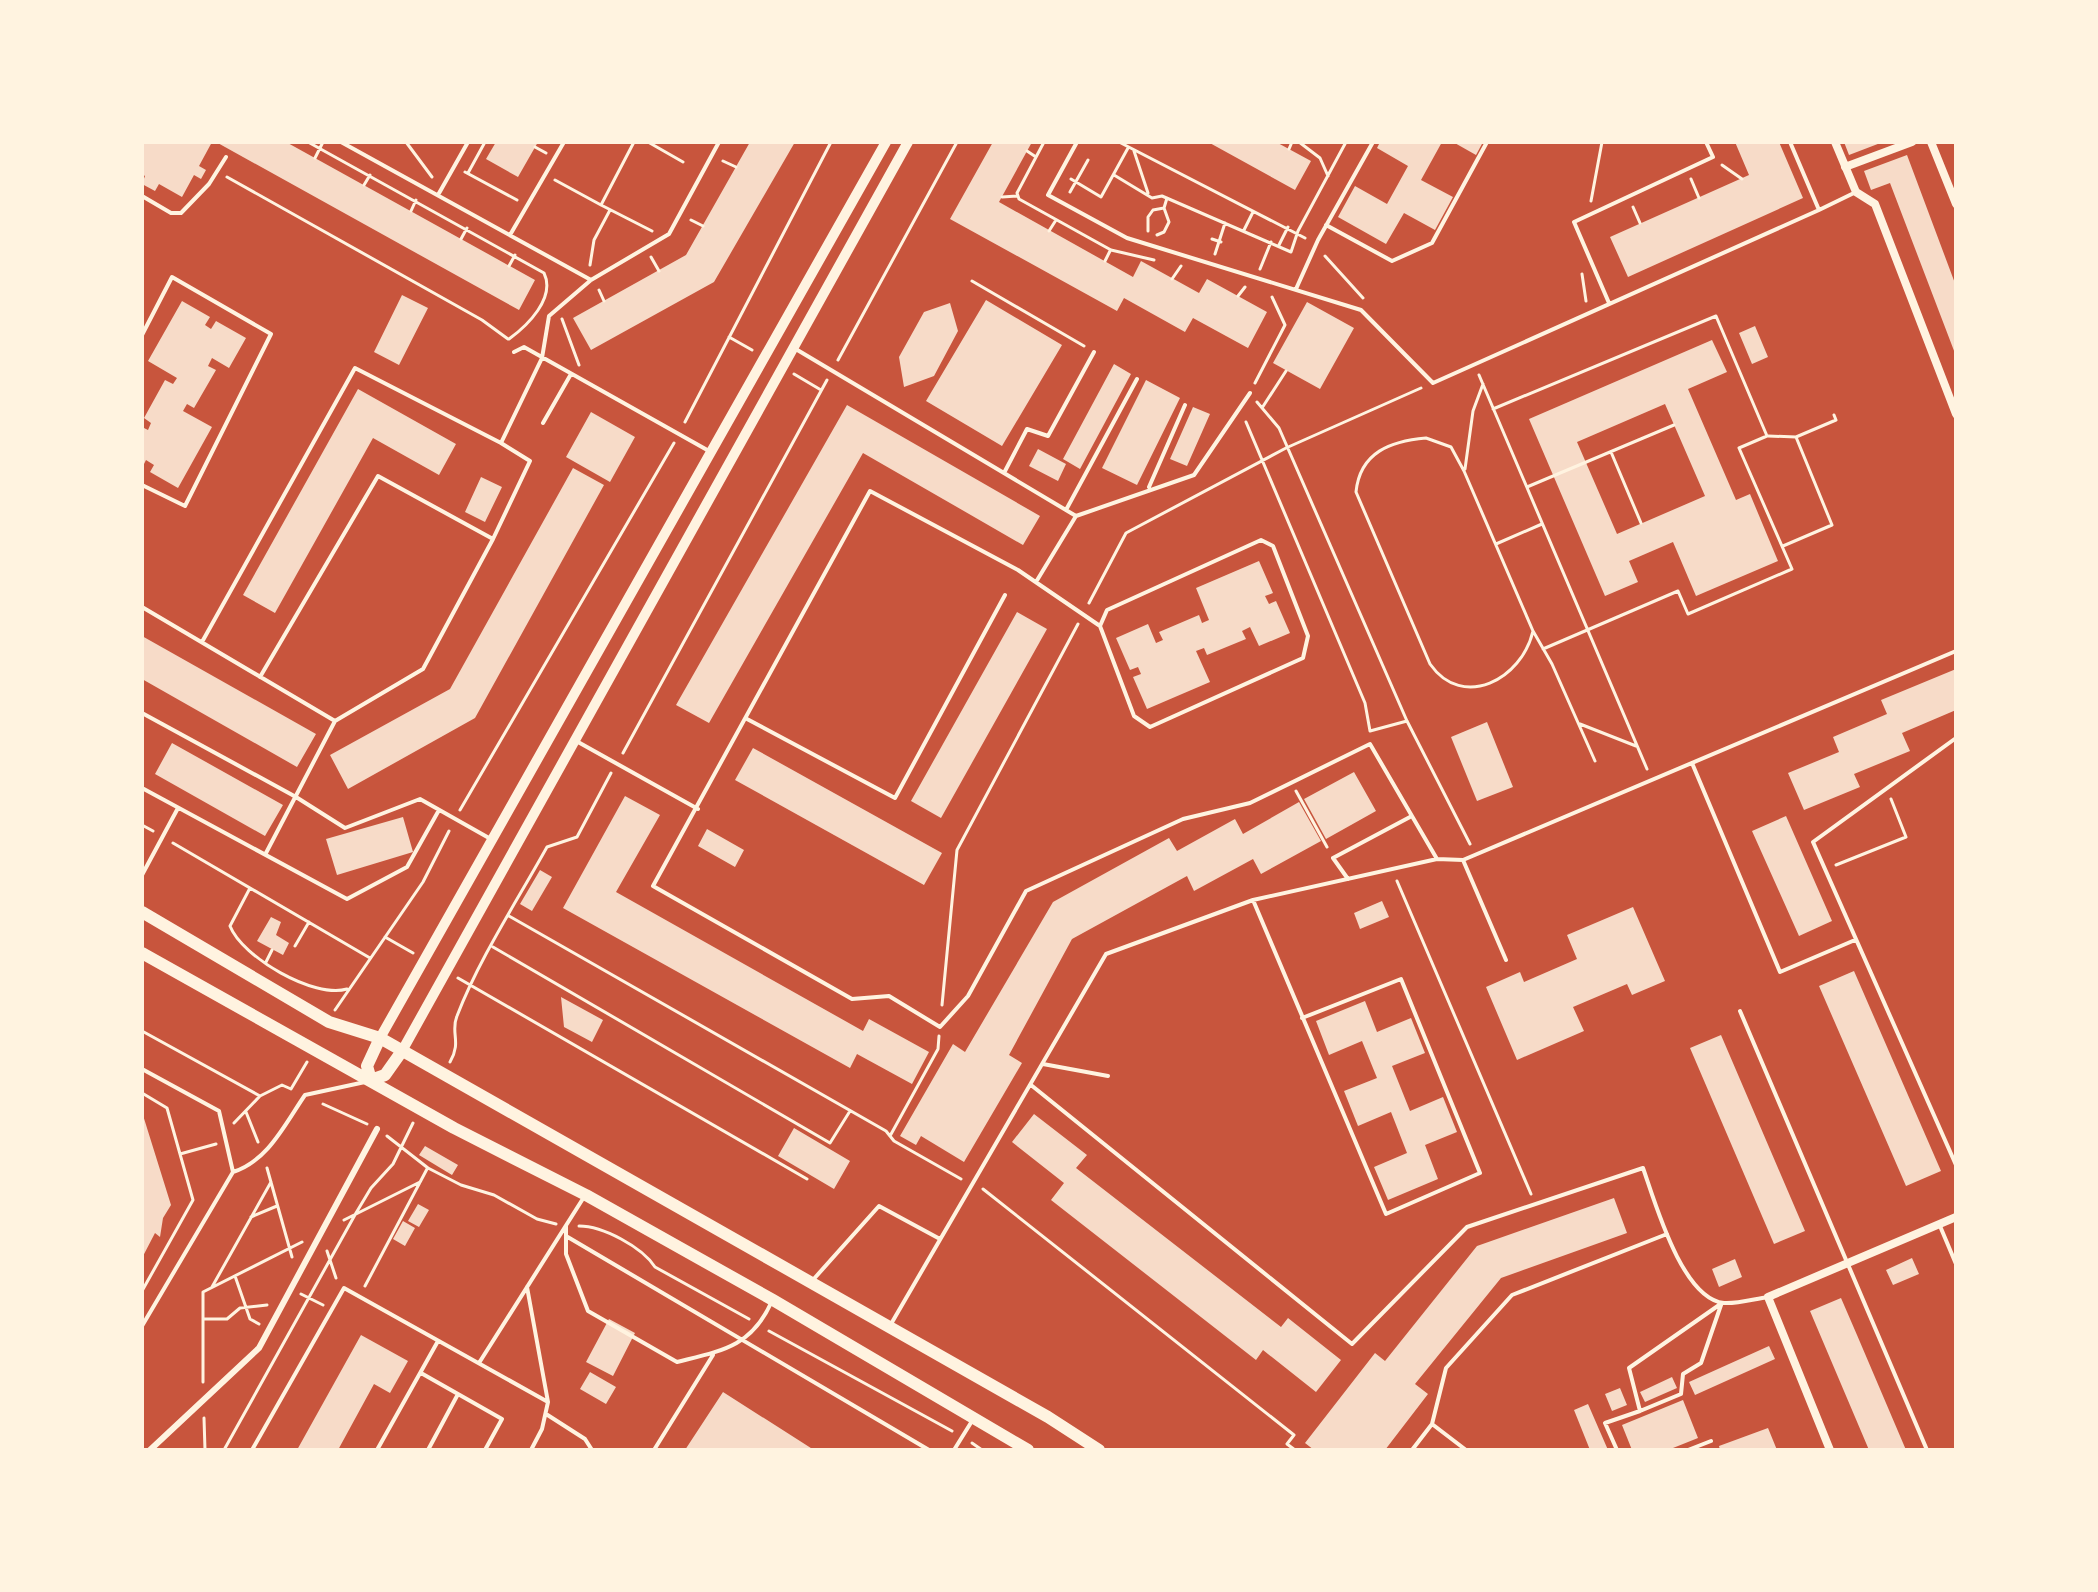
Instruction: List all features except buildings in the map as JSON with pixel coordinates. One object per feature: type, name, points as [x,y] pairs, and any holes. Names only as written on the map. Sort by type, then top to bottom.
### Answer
[{"type":"main road","points":[[142,912],[329,1022],[380,1038],[890,1326],[1099,1450]]},
{"type":"main road","points":[[142,953],[419,1108],[586,1195],[773,1300],[1028,1450]]},
{"type":"main road","points":[[371,1080],[367,1066],[380,1038]]},
{"type":"main road","points":[[371,1080],[385,1075],[402,1051]]},
{"type":"street","points":[[380,1038],[886,142]]},
{"type":"street","points":[[402,1051],[908,142]]},
{"type":"street","points":[[1835,142],[1856,192],[1875,204],[1956,414]]},
{"type":"street","points":[[1845,167],[1912,142]]},
{"type":"street","points":[[1931,142],[1956,204]]},
{"type":"street","points":[[712,452],[730,463]]},
{"type":"street","points":[[150,1450],[259,1348],[377,1129]]},
{"type":"street","points":[[1830,1450],[1768,1297],[1956,1217]]},
{"type":"lane","points":[[341,142],[591,280]]},
{"type":"lane","points":[[438,195],[468,142]]},
{"type":"lane","points":[[510,235],[564,142]]},
{"type":"lane","points":[[501,443],[542,358],[549,316],[591,280],[669,234],[719,142]]},
{"type":"lane","points":[[1077,142],[1048,195],[1127,238],[1361,310],[1433,383],[1856,192]]},
{"type":"lane","points":[[1296,289],[1326,225],[1373,142]]},
{"type":"lane","points":[[1326,225],[1392,261],[1432,243],[1487,142]]},
{"type":"lane","points":[[1609,303],[1574,222],[1713,157],[1706,142]]},
{"type":"lane","points":[[1790,142],[1819,210]]},
{"type":"lane","points":[[142,196],[171,213],[181,213],[226,157]]},
{"type":"lane","points":[[142,335],[172,277],[271,334],[185,506],[142,485]]},
{"type":"lane","points":[[514,352],[520,347],[542,358],[712,452]]},
{"type":"lane","points":[[794,348],[1076,516]]},
{"type":"lane","points":[[1004,473],[1027,429],[1048,436],[1094,352]]},
{"type":"lane","points":[[202,642],[355,368],[530,461],[493,539],[423,669],[335,721],[266,853]]},
{"type":"lane","points":[[543,423],[571,374]]},
{"type":"lane","points":[[1066,510],[1137,379]]},
{"type":"lane","points":[[1036,582],[1076,516],[1194,475],[1250,393]]},
{"type":"lane","points":[[1148,489],[1185,405]]},
{"type":"lane","points":[[260,677],[378,476],[493,539]]},
{"type":"lane","points":[[1100,626],[1107,610],[1261,540],[1273,546],[1308,636],[1303,658],[1150,727],[1134,716],[1100,626],[1036,582],[870,491],[653,886],[852,999],[889,996],[940,1027],[968,996],[1026,891],[1183,819],[1250,803],[1370,744],[1437,859]]},
{"type":"lane","points":[[747,719],[895,798],[1005,595]]},
{"type":"lane","points":[[142,607],[335,721]]},
{"type":"lane","points":[[890,1326],[1106,954],[1253,900],[1437,859],[1463,860],[1956,651]]},
{"type":"lane","points":[[142,713],[296,797],[345,828],[420,799],[492,840]]},
{"type":"lane","points":[[1956,738],[1813,842],[1956,1165]]},
{"type":"lane","points":[[576,741],[698,809]]},
{"type":"lane","points":[[1692,763],[1780,972],[1855,940]]},
{"type":"lane","points":[[142,788],[347,899],[407,867],[439,810]]},
{"type":"lane","points":[[142,875],[178,808]]},
{"type":"lane","points":[[1348,879],[1333,858],[1410,817]]},
{"type":"lane","points":[[1463,860],[1506,960]]},
{"type":"lane","points":[[1253,900],[1302,1018],[1386,1214],[1480,1173],[1401,979],[1302,1018]]},
{"type":"lane","points":[[1740,1011],[1927,1450]]},
{"type":"lane","points":[[1043,1064],[1108,1076]]},
{"type":"lane","points":[[142,1069],[219,1111],[233,1172]]},
{"type":"lane","points":[[142,1326],[233,1172],[251,1166],[263,1155],[305,1095],[371,1080]]},
{"type":"lane","points":[[1030,1085],[1352,1344],[1467,1227],[1643,1168],[1667,1234],[1693,1285],[1722,1303]]},
{"type":"lane","points":[[479,1363],[586,1195]]},
{"type":"lane","points":[[811,1282],[879,1206],[940,1239]]},
{"type":"lane","points":[[1939,1224],[1956,1264]]},
{"type":"lane","points":[[566,1226],[566,1254],[588,1311],[677,1362],[714,1353],[744,1340],[761,1326],[773,1300]]},
{"type":"lane","points":[[1412,1450],[1432,1424],[1446,1368],[1512,1295],[1667,1234]]},
{"type":"lane","points":[[566,1236],[929,1450]]},
{"type":"lane","points":[[527,1284],[548,1402],[531,1450]]},
{"type":"lane","points":[[252,1450],[344,1288],[548,1402]]},
{"type":"lane","points":[[1640,1411],[1629,1368],[1722,1303],[1768,1297]]},
{"type":"lane","points":[[1617,1450],[1605,1423],[1681,1394],[1683,1374],[1701,1363],[1722,1303]]},
{"type":"lane","points":[[377,1450],[438,1341]]},
{"type":"lane","points":[[654,1450],[714,1353]]},
{"type":"lane","points":[[421,1373],[502,1419],[485,1450]]},
{"type":"lane","points":[[428,1450],[458,1394]]},
{"type":"lane","points":[[546,1414],[585,1439],[592,1450]]},
{"type":"lane","points":[[954,1450],[974,1417]]},
{"type":"lane","points":[[1432,1424],[1466,1450]]},
{"type":"lane","points":[[1688,1450],[1711,1441]]},
{"type":"path","points":[[308,142],[544,273],[548,287],[541,303],[531,320],[509,339]]},
{"type":"path","points":[[315,158],[323,142]]},
{"type":"path","points":[[406,142],[433,179]]},
{"type":"path","points":[[468,173],[485,142]]},
{"type":"path","points":[[541,164],[553,142]]},
{"type":"path","points":[[601,205],[634,142]]},
{"type":"path","points":[[648,142],[683,162]]},
{"type":"path","points":[[329,1022],[423,882],[455,820],[679,433],[831,142]]},
{"type":"path","points":[[443,1074],[458,1048],[455,1019],[547,847],[577,837],[957,142]]},
{"type":"path","points":[[1119,142],[1253,212],[1298,231],[1365,300]]},
{"type":"path","points":[[1289,149],[1292,142]]},
{"type":"path","points":[[1299,142],[1320,158],[1328,176]]},
{"type":"path","points":[[1114,175],[1149,196],[1167,198],[1291,252],[1298,231],[1346,142]]},
{"type":"path","points":[[1588,215],[1602,142]]},
{"type":"path","points":[[535,147],[547,154]]},
{"type":"path","points":[[1061,173],[1101,197],[1128,148]]},
{"type":"path","points":[[1027,151],[1036,157]]},
{"type":"path","points":[[1134,151],[1149,196]]},
{"type":"path","points":[[1072,198],[1069,195],[1088,160]]},
{"type":"path","points":[[723,161],[736,167]]},
{"type":"path","points":[[455,165],[517,201],[523,193]]},
{"type":"path","points":[[217,171],[482,320],[520,347]]},
{"type":"path","points":[[1731,171],[1742,179]]},
{"type":"path","points":[[545,174],[654,232]]},
{"type":"path","points":[[1694,186],[1699,198]]},
{"type":"path","points":[[1002,197],[1017,196]]},
{"type":"path","points":[[1167,198],[1164,208],[1169,222]]},
{"type":"path","points":[[1164,208],[1153,210],[1148,217],[1149,233],[1161,234],[1169,222]]},
{"type":"path","points":[[591,280],[590,255],[610,210]]},
{"type":"path","points":[[1634,210],[1640,223]]},
{"type":"path","points":[[1243,231],[1253,212]]},
{"type":"path","points":[[691,220],[703,226]]},
{"type":"path","points":[[1049,231],[1056,220]]},
{"type":"path","points":[[1169,222],[1174,223]]},
{"type":"path","points":[[1212,263],[1225,223]]},
{"type":"path","points":[[1279,246],[1288,227]]},
{"type":"path","points":[[1212,239],[1220,242]]},
{"type":"path","points":[[1257,276],[1271,242]]},
{"type":"path","points":[[1105,261],[1111,250]]},
{"type":"path","points":[[651,257],[659,271]]},
{"type":"path","points":[[1172,279],[1181,266]]},
{"type":"path","points":[[1579,266],[1588,296],[1584,307]]},
{"type":"path","points":[[972,281],[1094,352]]},
{"type":"path","points":[[597,287],[604,301]]},
{"type":"path","points":[[1238,296],[1245,287]]},
{"type":"path","points":[[1274,297],[1285,325],[1250,393],[1279,428],[1407,721],[1475,855]]},
{"type":"path","points":[[1493,409],[1716,316],[1767,436]]},
{"type":"path","points":[[1474,364],[1651,780]]},
{"type":"path","points":[[1262,408],[1286,371]]},
{"type":"path","points":[[890,1136],[938,1049],[957,850],[1126,533],[1286,448],[1433,383]]},
{"type":"path","points":[[1464,471],[1473,411],[1483,384]]},
{"type":"path","points":[[1239,407],[1365,703],[1370,731],[1407,721]]},
{"type":"path","points":[[1543,649],[1678,591],[1688,614],[1792,569],[1739,448],[1767,436],[1796,437],[1836,420],[1834,415]]},
{"type":"path","points":[[1527,487],[1674,425]]},
{"type":"path","points":[[1783,546],[1832,526],[1796,437]]},
{"type":"path","points":[[1533,631],[1525,657],[1516,668],[1492,682],[1464,685],[1439,676],[1430,664],[1356,492],[1363,468],[1375,452],[1401,440],[1426,438],[1451,447],[1595,761]]},
{"type":"path","points":[[1611,452],[1641,523]]},
{"type":"path","points":[[1496,544],[1542,524]]},
{"type":"path","points":[[1578,724],[1636,746]]},
{"type":"path","points":[[1292,782],[1333,858]]},
{"type":"path","points":[[1825,870],[1906,837],[1887,788]]},
{"type":"path","points":[[142,825],[370,958]]},
{"type":"path","points":[[1391,869],[1535,1205]]},
{"type":"path","points":[[250,888],[230,926],[246,950],[309,987],[326,992],[349,988]]},
{"type":"path","points":[[509,916],[982,1189],[1046,1236],[1294,1435],[1287,1444],[1295,1450]]},
{"type":"path","points":[[295,946],[309,922]]},
{"type":"path","points":[[294,933],[300,937]]},
{"type":"path","points":[[493,947],[830,1143],[850,1111]]},
{"type":"path","points":[[266,962],[272,950]]},
{"type":"path","points":[[473,986],[807,1179]]},
{"type":"path","points":[[142,1031],[260,1096]]},
{"type":"path","points":[[291,1089],[314,1050]]},
{"type":"path","points":[[142,1093],[167,1108],[193,1200],[142,1291]]},
{"type":"path","points":[[224,1450],[356,1213],[402,1146],[419,1108]]},
{"type":"path","points":[[246,1112],[263,1155],[298,1275]]},
{"type":"path","points":[[377,1129],[428,1168],[461,1185],[494,1195],[537,1219],[566,1226],[593,1226],[761,1326],[982,1450]]},
{"type":"path","points":[[359,1296],[428,1168]]},
{"type":"path","points":[[211,1288],[271,1182]]},
{"type":"path","points":[[205,1450],[203,1292],[420,1182]]},
{"type":"path","points":[[251,1217],[278,1206]]},
{"type":"path","points":[[321,1232],[341,1293]]},
{"type":"path","points":[[235,1276],[250,1319],[268,1330]]},
{"type":"path","points":[[291,1289],[332,1309]]},
{"type":"path","points":[[203,1319],[227,1319],[240,1308],[283,1302]]}]
